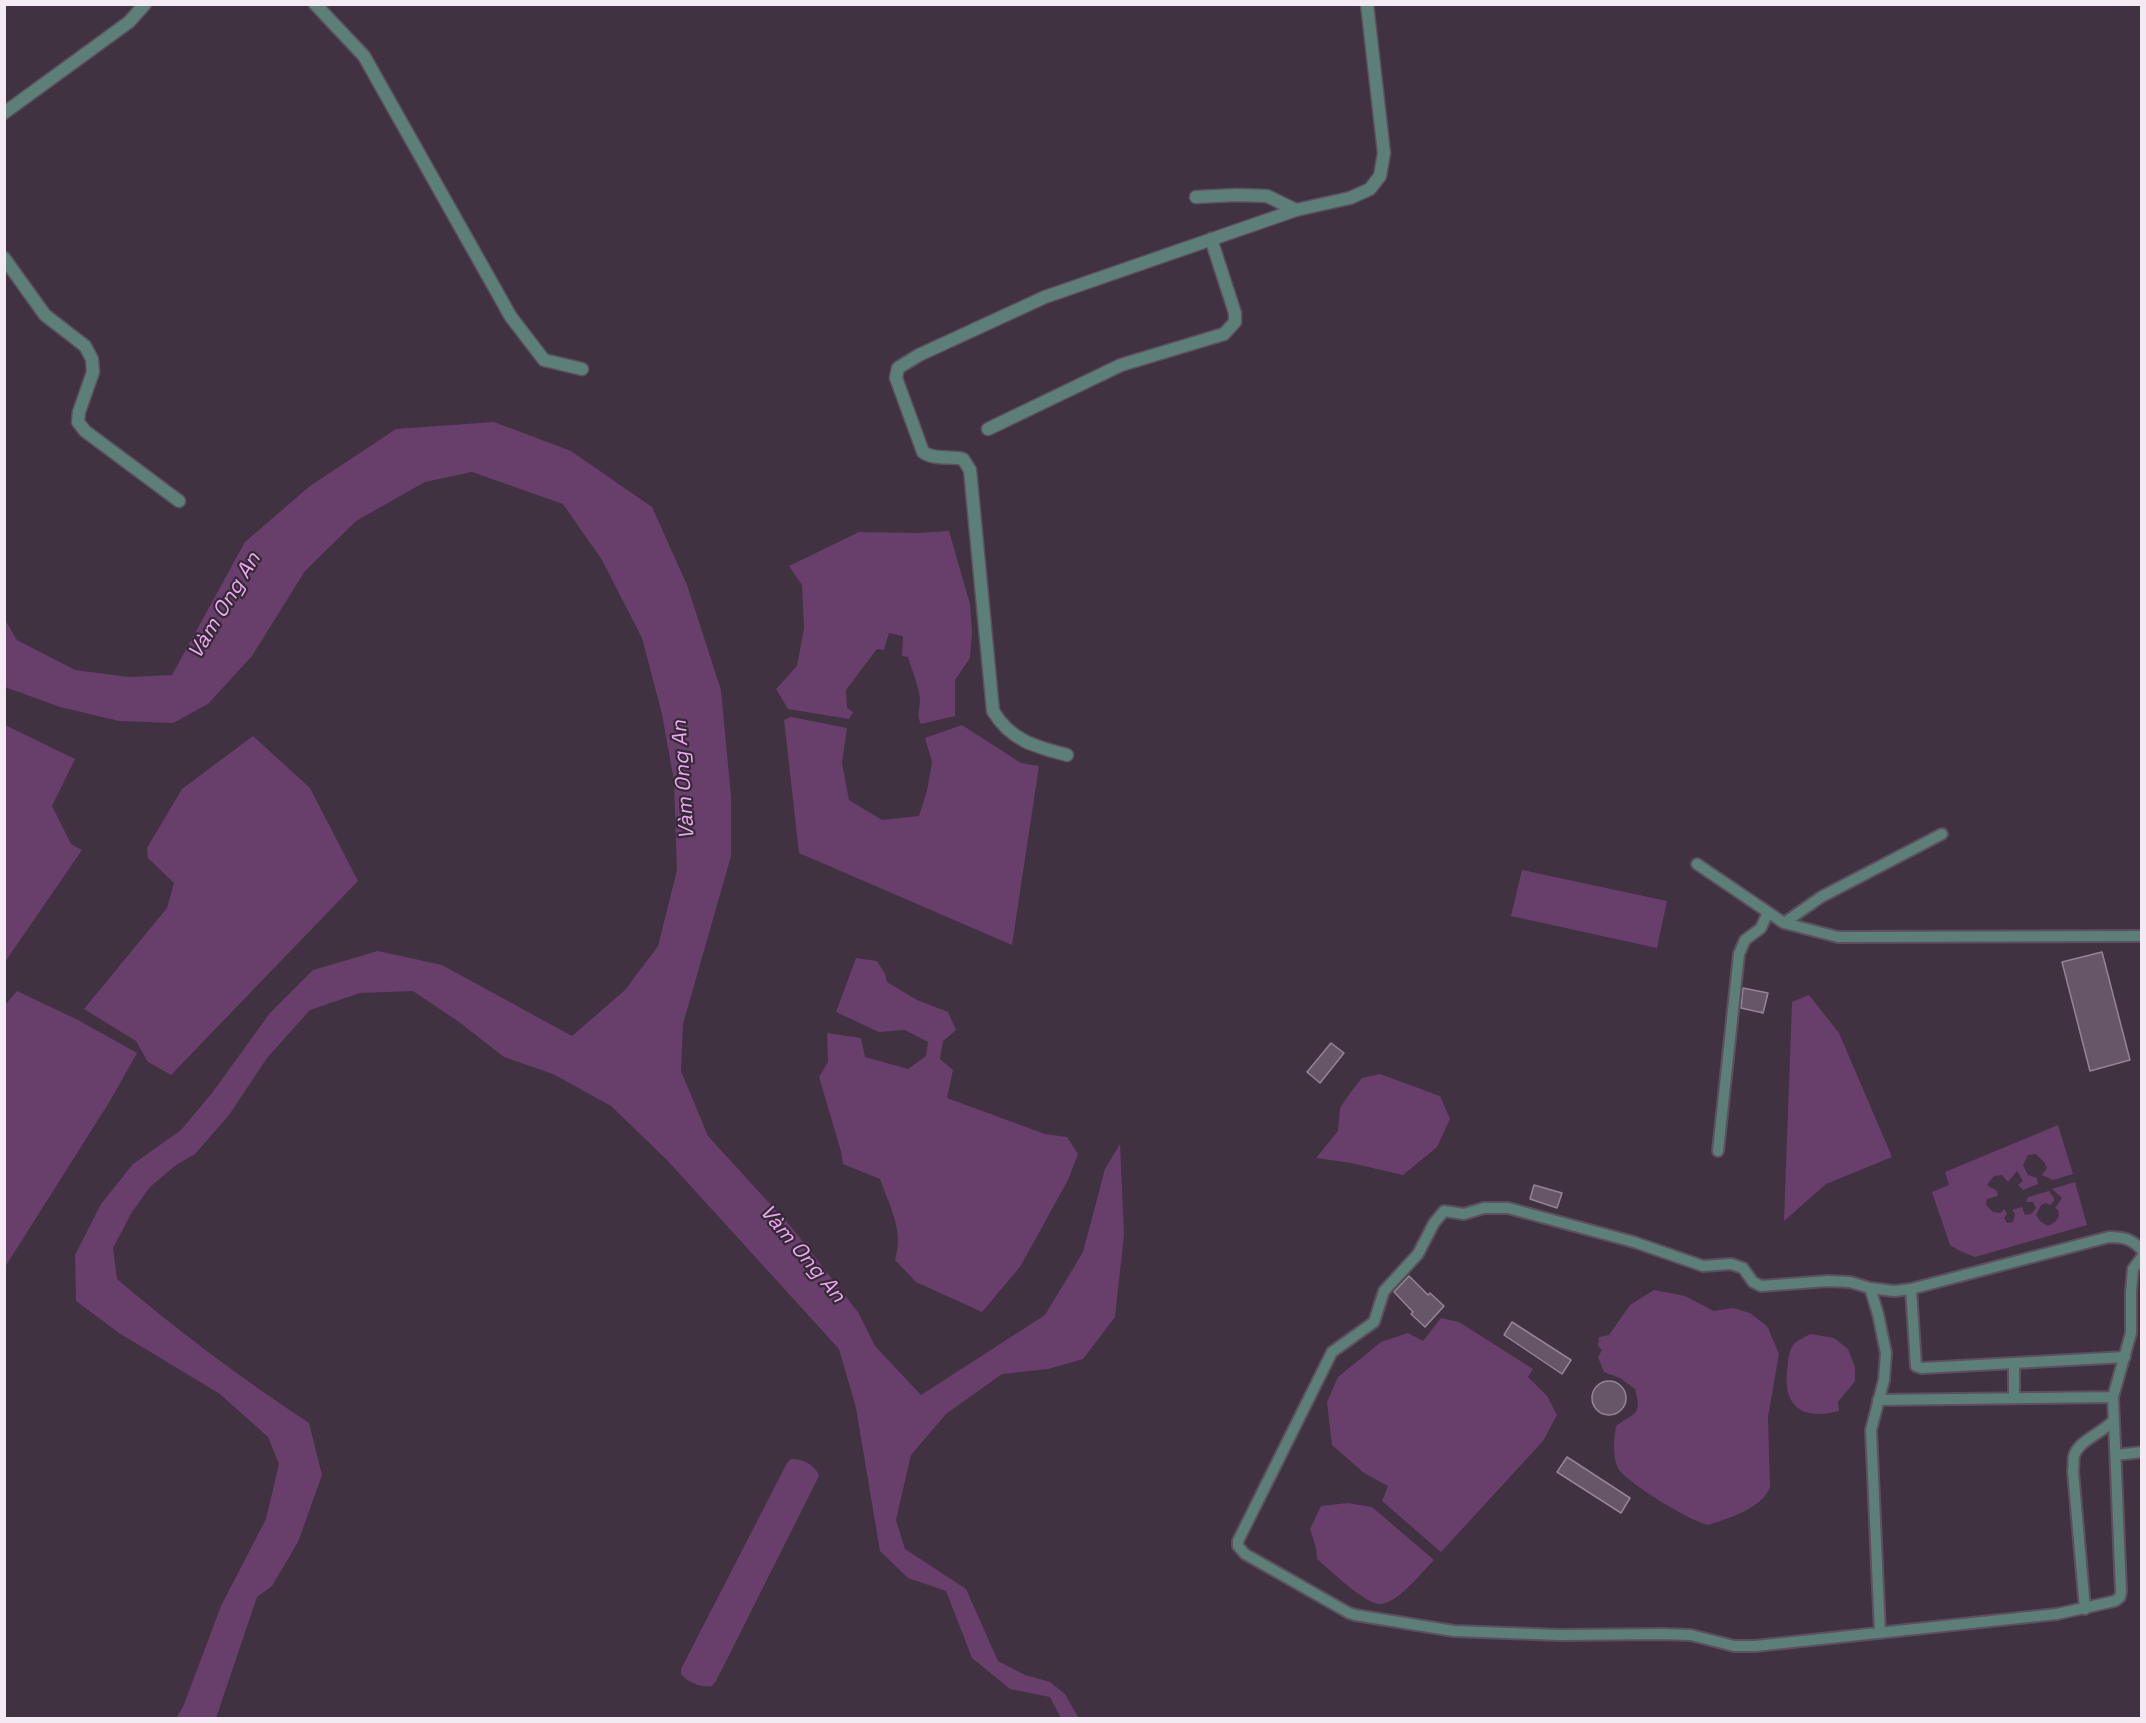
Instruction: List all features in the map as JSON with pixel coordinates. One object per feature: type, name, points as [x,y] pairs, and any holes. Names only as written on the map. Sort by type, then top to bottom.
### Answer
[{"type":"street","points":[[4,113],[129,22],[146,4]]},
{"type":"street","points":[[315,4],[364,56],[511,317],[544,360],[582,369]]},
{"type":"street","points":[[1067,755],[1031,746],[1012,732],[993,711],[970,470],[963,459],[951,456],[930,456],[923,452],[896,372],[898,368],[918,356],[1045,297],[1296,210],[1350,198],[1370,189],[1380,176],[1384,153],[1367,4]]},
{"type":"street","points":[[1196,196],[1267,196],[1296,210]]},
{"type":"street","points":[[988,429],[1121,365],[1224,334],[1235,322],[1235,313],[1211,239]]},
{"type":"street","points":[[4,258],[45,315],[85,346],[92,359],[93,372],[79,412],[78,422],[85,431],[179,501]]},
{"type":"lane","points":[[1784,923],[1821,897],[1942,834]]},
{"type":"lane","points":[[1697,864],[1784,923],[1838,937],[2142,936]]},
{"type":"lane","points":[[1718,1151],[1739,954],[1745,940],[1761,928],[1768,912]]},
{"type":"lane","points":[[2142,1250],[2128,1239],[2109,1237],[1911,1289],[1894,1291],[1870,1288],[1850,1282],[1828,1281],[1761,1286],[1753,1282],[1743,1268],[1731,1264],[1703,1266],[1634,1242],[1508,1209],[1484,1208],[1464,1214],[1444,1211],[1434,1223],[1418,1254],[1384,1292],[1374,1322],[1332,1352],[1238,1544],[1245,1554],[1349,1613],[1454,1631],[1560,1635],[1691,1635],[1734,1646],[1755,1646],[2057,1614],[2115,1601],[2120,1597],[2121,1592],[2113,1397],[2131,1333],[2130,1292],[2133,1269],[2142,1257]]},
{"type":"lane","points":[[1870,1288],[1886,1353],[1884,1380],[1871,1430],[1880,1633]]},
{"type":"lane","points":[[1911,1289],[1916,1366],[1922,1368],[2125,1357]]},
{"type":"lane","points":[[2014,1363],[2014,1398]]},
{"type":"lane","points":[[1878,1400],[2113,1397]]},
{"type":"lane","points":[[2085,1609],[2073,1471],[2074,1456],[2080,1447],[2114,1420]]},
{"type":"lane","points":[[2116,1455],[2142,1452]]},
{"type":"water","name":"Vàm Ong An","points":[[494,422],[571,451],[652,507],[687,585],[721,690],[731,796],[731,856],[683,1024],[681,1071],[708,1136],[792,1228],[858,1312],[875,1346],[921,1395],[1045,1315],[1083,1252],[1105,1169],[1120,1144],[1124,1235],[1115,1317],[1083,1359],[1048,1369],[1002,1374],[946,1414],[911,1455],[896,1520],[905,1549],[966,1589],[998,1661],[1025,1675],[1050,1682],[1065,1694],[1078,1717],[1082,1718],[1061,1718],[1050,1697],[1010,1689],[972,1658],[946,1591],[908,1578],[880,1551],[856,1408],[839,1349],[667,1160],[611,1106],[553,1074],[504,1057],[459,1022],[413,991],[360,993],[310,1010],[267,1058],[229,1115],[195,1154],[176,1165],[150,1187],[132,1212],[113,1248],[117,1279],[211,1354],[309,1423],[322,1475],[298,1542],[272,1586],[257,1597],[216,1718],[176,1718],[183,1707],[221,1606],[266,1519],[279,1464],[268,1437],[220,1394],[119,1333],[76,1301],[75,1255],[101,1204],[133,1164],[181,1130],[212,1093],[270,1013],[313,970],[378,951],[442,965],[572,1036],[625,990],[658,946],[677,870],[674,781],[662,714],[642,638],[602,560],[563,504],[472,472],[425,482],[356,521],[305,571],[252,656],[208,704],[173,723],[119,721],[60,707],[5,687],[5,620],[17,640],[75,670],[129,677],[172,675],[245,542],[310,486],[396,429]]},
{"type":"water","points":[[949,531],[970,604],[972,632],[970,658],[955,680],[955,716],[921,724],[917,684],[908,657],[902,656],[903,636],[889,633],[884,650],[877,649],[846,690],[847,708],[853,712],[849,719],[788,709],[776,689],[797,666],[804,628],[802,585],[789,566],[859,532]]},
{"type":"water","points":[[791,717],[847,728],[842,763],[849,800],[882,820],[919,816],[927,791],[932,762],[925,738],[962,725],[1021,763],[1039,766],[1012,945],[799,853],[784,720]]},
{"type":"water","points":[[5,725],[75,759],[52,806],[71,844],[82,850],[5,962]]},
{"type":"water","points":[[253,736],[310,788],[358,881],[171,1075],[148,1062],[136,1041],[84,1009],[167,908],[174,883],[148,858],[147,848],[182,789]]},
{"type":"water","points":[[1522,870],[1667,901],[1657,948],[1511,916]]},
{"type":"water","points":[[856,958],[877,961],[887,982],[917,1000],[948,1012],[956,1030],[943,1041],[940,1059],[953,1070],[947,1098],[1045,1134],[1067,1137],[1078,1154],[1068,1180],[1020,1267],[982,1312],[916,1282],[895,1260],[897,1229],[880,1179],[843,1164],[819,1077],[828,1062],[827,1033],[861,1038],[865,1057],[908,1069],[926,1056],[928,1042],[905,1030],[879,1032],[836,1012]]},
{"type":"water","points":[[17,991],[78,1020],[137,1053],[110,1101],[5,1267],[4,1006]]},
{"type":"water","points":[[1809,995],[1839,1033],[1892,1157],[1826,1184],[1784,1221],[1792,1002]]},
{"type":"water","points":[[1380,1074],[1440,1096],[1450,1119],[1437,1147],[1403,1175],[1351,1163],[1316,1158],[1338,1131],[1340,1108],[1350,1093],[1362,1078]]},
{"type":"water","points":[[2058,1125],[2073,1174],[2053,1180],[2042,1175],[2047,1168],[2036,1154],[2028,1155],[2023,1165],[2028,1175],[2037,1178],[2038,1184],[2023,1190],[2018,1185],[2023,1181],[2017,1171],[2008,1182],[2002,1175],[1994,1176],[1987,1185],[1997,1191],[1998,1196],[1987,1199],[1986,1205],[1993,1212],[2001,1213],[2004,1209],[2007,1214],[2004,1218],[2007,1223],[2013,1222],[2015,1214],[2012,1210],[2022,1207],[2025,1215],[2031,1214],[2036,1208],[2033,1202],[2026,1202],[2028,1197],[2049,1191],[2054,1201],[2050,1205],[2046,1203],[2041,1205],[2036,1215],[2048,1226],[2059,1216],[2055,1208],[2062,1198],[2052,1189],[2075,1182],[2087,1225],[1975,1257],[1950,1245],[1932,1192],[1949,1185],[1945,1172]]},
{"type":"water","points":[[1654,1290],[1685,1296],[1714,1311],[1733,1308],[1750,1313],[1767,1326],[1779,1354],[1768,1417],[1770,1487],[1760,1501],[1752,1507],[1708,1525],[1674,1509],[1645,1491],[1623,1474],[1615,1458],[1616,1426],[1636,1412],[1638,1404],[1635,1389],[1620,1378],[1604,1372],[1598,1357],[1602,1350],[1598,1346],[1599,1337],[1609,1335],[1630,1305]]},
{"type":"water","points":[[1441,1318],[1459,1322],[1533,1369],[1528,1377],[1547,1396],[1557,1415],[1543,1441],[1441,1552],[1382,1501],[1388,1486],[1364,1473],[1332,1445],[1327,1402],[1338,1377],[1381,1342],[1408,1333],[1423,1341]]},
{"type":"water","points":[[1810,1334],[1834,1338],[1848,1349],[1855,1367],[1855,1381],[1838,1402],[1839,1411],[1816,1414],[1807,1412],[1799,1409],[1789,1395],[1787,1371],[1791,1350],[1794,1344]]},
{"type":"water","points":[[791,1459],[804,1461],[811,1465],[819,1475],[716,1681],[712,1686],[695,1684],[681,1674],[681,1669]]},
{"type":"water","points":[[1348,1503],[1372,1507],[1434,1560],[1403,1592],[1388,1602],[1381,1604],[1367,1599],[1317,1559],[1310,1529],[1321,1506]]},
{"type":"building","points":[[2102,952],[2130,1060],[2090,1071],[2062,962]]},
{"type":"building","points":[[1743,988],[1768,993],[1763,1013],[1741,1008]]},
{"type":"building","points":[[1331,1043],[1344,1053],[1320,1083],[1307,1072]]},
{"type":"building","points":[[1534,1185],[1562,1193],[1557,1208],[1530,1199]]},
{"type":"building","points":[[1409,1276],[1428,1295],[1430,1293],[1444,1306],[1425,1327],[1411,1314],[1413,1312],[1394,1292]]},
{"type":"building","points":[[1512,1322],[1571,1360],[1562,1374],[1504,1335]]},
{"type":"building","points":[[1609,1381],[1621,1386],[1626,1398],[1621,1410],[1609,1415],[1597,1410],[1592,1398],[1597,1386]]},
{"type":"building","points":[[1567,1457],[1630,1498],[1621,1513],[1557,1472]]}]
